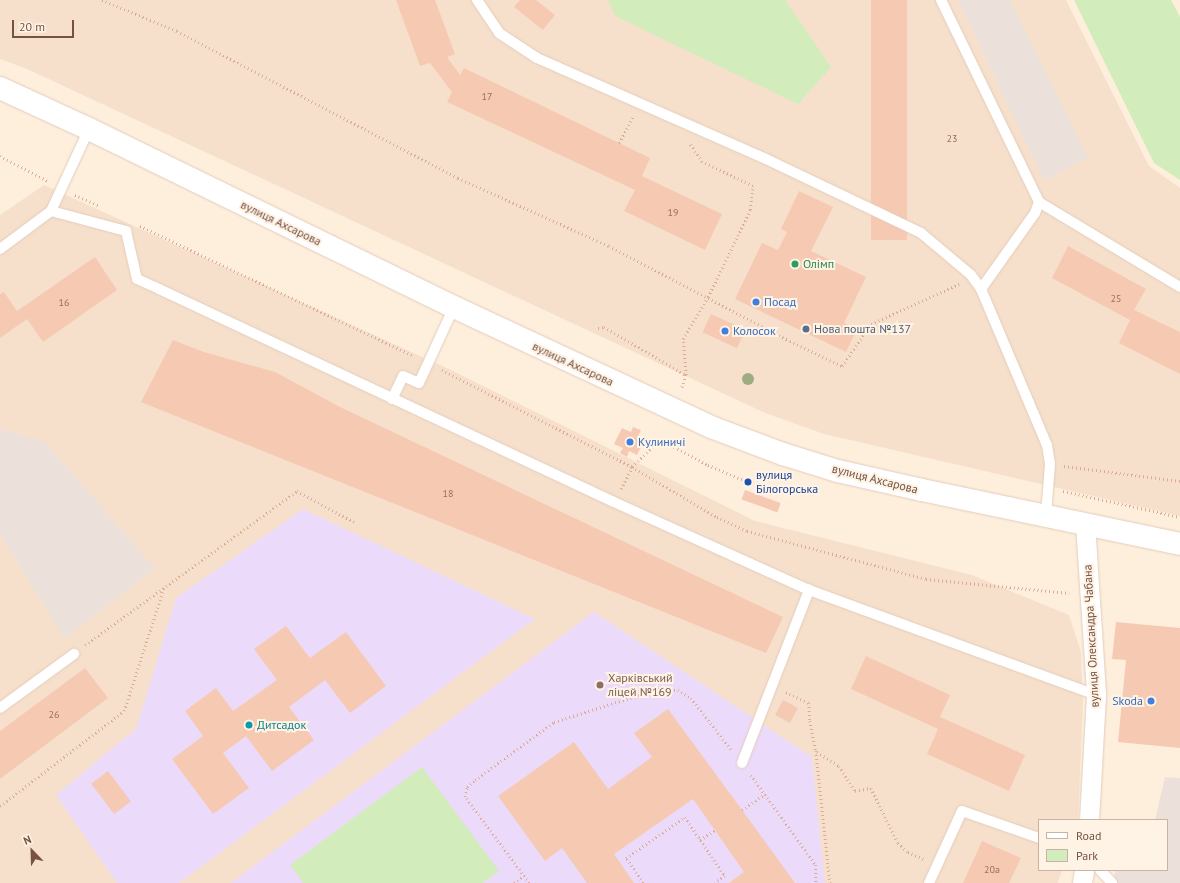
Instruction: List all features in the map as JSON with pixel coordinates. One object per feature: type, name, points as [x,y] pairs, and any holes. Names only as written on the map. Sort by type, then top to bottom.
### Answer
[{"type":"main road","name":"вулиця Ахсарова","points":[[0,88],[89,129],[454,308],[660,405],[711,427],[777,452],[838,471],[907,487],[1180,544]]},
{"type":"street","name":"вулиця Олександра Чабана","points":[[1085,523],[1096,695],[1089,819]]},
{"type":"street","points":[[1082,883],[1084,871]]},
{"type":"lane","points":[[477,0],[499,33],[537,58],[766,159],[921,233],[971,275],[981,288],[1046,445],[1050,464],[1046,515]]},
{"type":"lane","points":[[941,0],[1039,202],[1180,287]]},
{"type":"lane","points":[[0,249],[50,211],[89,129]]},
{"type":"lane","points":[[981,288],[1035,213],[1039,202]]},
{"type":"lane","points":[[50,211],[126,232],[137,279],[392,399],[809,590],[1096,695]]},
{"type":"lane","points":[[392,399],[403,376],[419,383],[427,363],[454,308]]},
{"type":"lane","points":[[742,763],[809,590]]},
{"type":"lane","points":[[0,708],[74,654]]},
{"type":"lane","points":[[929,883],[962,811],[1038,838]]},
{"type":"lane","points":[[1101,871],[1112,883]]},
{"type":"path","points":[[102,0],[177,31],[458,178],[609,246],[790,341],[842,366],[871,324],[965,282],[971,275]]},
{"type":"path","points":[[618,142],[635,114]]},
{"type":"path","points":[[682,388],[686,375],[683,339],[708,297],[750,210],[753,186],[702,162],[687,140]]},
{"type":"path","points":[[0,156],[102,207]]},
{"type":"path","points":[[137,224],[427,363],[632,467],[735,526],[747,531],[797,546],[926,579],[1090,595]]},
{"type":"path","points":[[598,328],[604,327],[686,375]]},
{"type":"path","points":[[621,489],[632,467],[660,439],[708,465],[748,482]]},
{"type":"path","points":[[1050,464],[1180,481]]},
{"type":"path","points":[[1048,488],[1180,517]]},
{"type":"path","points":[[74,654],[297,491],[354,522]]},
{"type":"path","points":[[0,806],[124,711],[164,587]]},
{"type":"path","points":[[772,685],[809,703],[810,721],[816,751],[830,883]]},
{"type":"path","points":[[529,883],[465,797],[467,787],[554,722],[658,689],[678,690],[691,698],[742,763],[816,865],[816,883]]},
{"type":"path","points":[[816,751],[839,766],[855,791],[871,788],[898,843],[908,852],[937,865]]},
{"type":"path","points":[[742,810],[765,794]]},
{"type":"path","points":[[643,883],[626,858],[685,817],[725,876],[715,883]]},
{"type":"path","points":[[700,840],[715,830]]},
{"type":"path","points":[[514,883],[524,876]]},
{"type":"shaded area","points":[[0,0],[1066,0],[1149,166],[1180,188],[1180,516],[824,434],[765,413],[27,69],[0,59]]},
{"type":"shaded area","points":[[958,0],[1010,0],[1088,157],[1044,181]]},
{"type":"shaded area","points":[[44,185],[449,369],[755,521],[972,575],[1069,615],[1081,652],[1083,701],[1078,819],[1038,819],[1038,871],[1062,871],[1058,883],[0,883],[0,215]]},
{"type":"shaded area","points":[[0,429],[44,441],[155,568],[65,639],[0,534]]},
{"type":"shaded area","points":[[303,509],[535,619],[179,883],[117,883],[56,795],[136,729],[176,598]]},
{"type":"shaded area","name":"Харківський ліцей №169","points":[[594,612],[812,757],[825,883],[231,883]]},
{"type":"shaded area","points":[[1165,777],[1180,778],[1180,883],[1114,883],[1115,871],[1168,871],[1168,819],[1155,819]]},
{"type":"green space","points":[[608,0],[785,0],[831,67],[798,104],[615,16]]},
{"type":"green space","points":[[1074,0],[1171,0],[1180,17],[1180,180],[1154,163]]},
{"type":"green space","points":[[422,767],[499,871],[483,883],[303,883],[290,865]]},
{"type":"building","points":[[396,0],[435,0],[455,54],[447,57],[460,75],[464,68],[650,158],[642,176],[722,214],[705,250],[624,211],[635,190],[447,102],[452,92],[430,63],[420,66]]},
{"type":"building","points":[[520,0],[536,0],[555,15],[543,30],[514,7]]},
{"type":"building","points":[[871,0],[907,0],[907,240],[871,240]]},
{"type":"building","name":"Олімп","points":[[799,191],[833,207],[811,251],[866,277],[844,323],[857,329],[846,352],[735,299],[762,243],[778,250],[787,232],[781,229]]},
{"type":"building","points":[[1068,246],[1146,289],[1134,310],[1180,332],[1180,374],[1119,343],[1130,320],[1052,278]]},
{"type":"building","points":[[95,257],[117,290],[43,342],[27,319],[0,338],[0,294],[4,292],[17,311]]},
{"type":"building","name":"Колосок","points":[[711,314],[745,330],[737,348],[703,332]]},
{"type":"building","points":[[173,340],[204,352],[275,372],[342,408],[783,617],[766,653],[141,402]]},
{"type":"building","name":"Кулиничі","points":[[633,427],[641,430],[638,436],[645,439],[637,455],[629,451],[627,457],[620,453],[623,448],[614,444],[622,428],[631,432]]},
{"type":"building","points":[[745,490],[781,503],[777,512],[742,499]]},
{"type":"building","name":"Skoda","points":[[1116,622],[1180,628],[1180,748],[1118,742],[1126,660],[1112,659]]},
{"type":"building","name":"Дитсадок","points":[[286,626],[310,658],[346,632],[386,686],[350,713],[325,680],[289,707],[314,740],[272,771],[246,736],[223,753],[249,788],[213,814],[172,759],[203,736],[185,711],[216,688],[233,711],[277,680],[254,649]]},
{"type":"building","points":[[866,656],[950,695],[940,717],[1025,755],[1009,791],[927,754],[938,729],[851,689]]},
{"type":"building","points":[[85,668],[108,698],[0,779],[0,731]]},
{"type":"building","points":[[783,700],[798,708],[790,723],[775,715]]},
{"type":"building","points":[[668,709],[795,883],[729,883],[744,872],[693,799],[614,854],[634,883],[587,883],[562,848],[545,861],[498,796],[574,742],[608,789],[652,757],[634,733]]},
{"type":"building","points":[[108,771],[131,801],[114,814],[91,784]]},
{"type":"building","points":[[982,841],[1021,858],[1009,883],[963,883]]},
{"type":"place","name":"Олімп","points":[[795,264]]},
{"type":"place","name":"Посад","points":[[756,302]]},
{"type":"place","name":"Нова пошта №137","points":[[806,329]]},
{"type":"place","name":"Колосок","points":[[725,331]]},
{"type":"place","name":"Кулиничі","points":[[630,442]]},
{"type":"place","name":"вулиця Білогорська","points":[[748,482]]},
{"type":"place","name":"Харківський ліцей №169","points":[[600,685]]},
{"type":"place","name":"Skoda","points":[[1151,701]]},
{"type":"place","name":"Дитсадок","points":[[249,725]]}]
